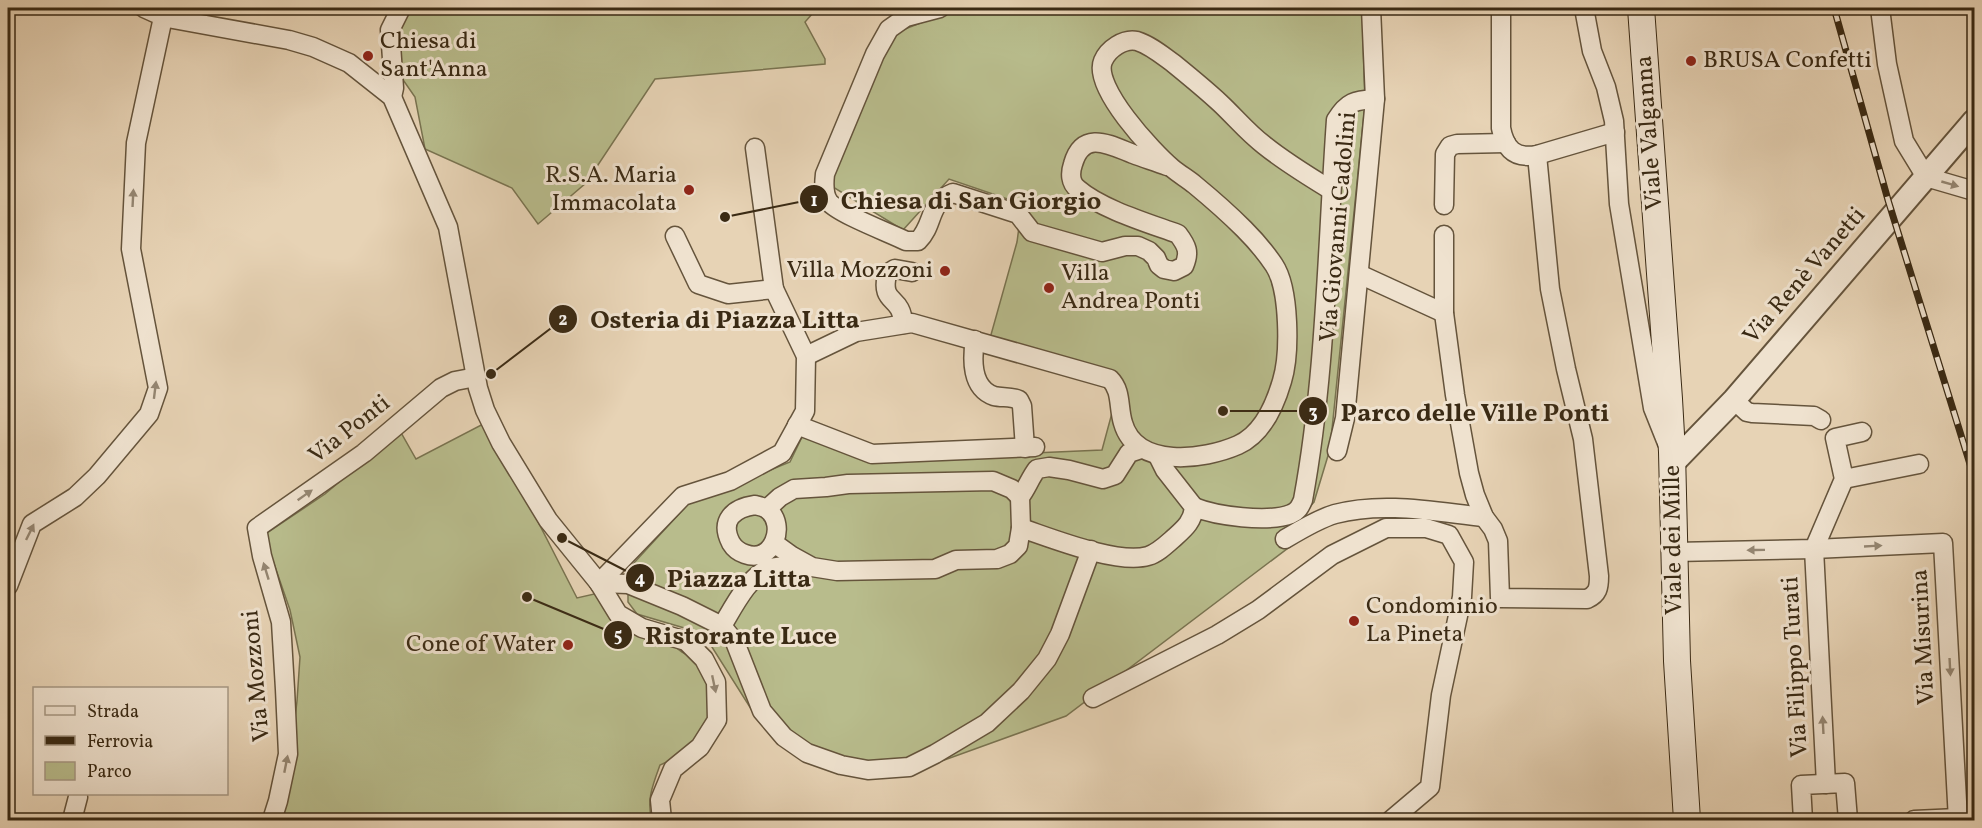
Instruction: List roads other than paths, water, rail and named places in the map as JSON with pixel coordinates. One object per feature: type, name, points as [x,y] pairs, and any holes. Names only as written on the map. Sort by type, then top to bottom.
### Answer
[{"type":"main road","name":"Viale Valganna","points":[[1641,8],[1660,259]]},
{"type":"main road","name":"Viale dei Mille","points":[[1660,259],[1672,458],[1677,661],[1687,820]]},
{"type":"street","points":[[144,8],[155,13],[165,11]]},
{"type":"street","points":[[392,97],[394,87],[390,30],[401,8]]},
{"type":"street","points":[[940,8],[906,17],[889,28],[875,54],[825,174],[824,189],[827,201],[837,209],[906,241],[918,241],[925,234],[936,204],[943,197],[953,193],[1018,214],[1032,232],[1102,252],[1125,246],[1138,246],[1149,250],[1164,269],[1174,271],[1184,266],[1189,255],[1186,244],[1178,234],[1098,202],[1076,188],[1070,176],[1079,150],[1091,143],[1104,142],[1172,168]]},
{"type":"street","name":"Via Giovanni Cadolini","points":[[1337,451],[1345,418],[1375,99],[1371,8]]},
{"type":"street","points":[[1501,8],[1501,128],[1506,143],[1515,154],[1527,157],[1537,155],[1615,132]]},
{"type":"street","points":[[1584,8],[1592,51],[1606,87],[1615,132],[1619,204],[1653,408],[1672,458]]},
{"type":"street","points":[[1880,8],[1887,64],[1904,141],[1926,177],[1974,191]]},
{"type":"street","points":[[165,11],[173,19],[289,40],[314,47],[349,63],[392,97],[448,227],[476,377],[485,410],[501,443],[548,520],[599,582],[618,614],[642,628],[686,641],[704,659],[716,682],[717,720],[700,747],[673,769],[660,800],[663,820]]},
{"type":"street","points":[[8,586],[32,524],[75,497],[97,476],[149,414],[158,388],[131,249],[136,143],[165,11]]},
{"type":"street","points":[[722,626],[750,582],[769,569],[788,566],[837,571],[935,569],[956,560],[997,559],[1010,554],[1018,546],[1021,528],[1020,497],[1037,469],[1049,467],[1069,470],[1103,479],[1115,475],[1129,453],[1149,452],[1176,458],[1215,453],[1240,445],[1256,432],[1275,405],[1286,369],[1288,336],[1284,297],[1276,267],[1244,229],[1194,184],[1172,168],[1117,106],[1104,86],[1101,76],[1102,62],[1114,46],[1135,40],[1156,50],[1218,101],[1264,145],[1331,190]]},
{"type":"street","points":[[806,356],[856,332],[912,323],[1110,379],[1116,384],[1123,423],[1130,439],[1149,452],[1194,507],[1221,515],[1245,517],[1283,516],[1293,513],[1299,509],[1303,501],[1313,438],[1321,363],[1336,120],[1344,108],[1358,100],[1375,99]]},
{"type":"street","name":"Via Renè Vanetti","points":[[1672,458],[1734,400],[1974,121]]},
{"type":"street","points":[[1444,205],[1445,154],[1450,146],[1506,143]]},
{"type":"street","points":[[599,582],[683,496],[730,481],[782,453],[804,411],[806,356],[774,289],[756,147]]},
{"type":"street","points":[[1444,235],[1444,313],[1455,395],[1469,473],[1484,517],[1498,541],[1500,598],[1587,600],[1594,596],[1599,588],[1583,440],[1550,289],[1537,155]]},
{"type":"street","points":[[675,236],[698,284],[728,294],[774,289]]},
{"type":"street","points":[[898,325],[903,312],[887,296],[884,287],[887,274],[895,269],[912,272]]},
{"type":"street","points":[[1359,274],[1444,313]]},
{"type":"street","points":[[797,425],[872,454],[1030,447],[1019,400],[994,396],[982,387],[973,369],[972,355],[975,340]]},
{"type":"street","name":"Via Ponti","points":[[257,528],[364,453],[441,388],[454,381],[476,377]]},
{"type":"street","points":[[1734,400],[1747,412],[1814,416],[1821,420]]},
{"type":"street","points":[[1814,549],[1844,479],[1836,438],[1862,432]]},
{"type":"street","points":[[1844,479],[1919,464]]},
{"type":"street","points":[[767,509],[780,497],[794,489],[848,484],[993,481],[1012,489],[1020,497]]},
{"type":"street","points":[[755,505],[767,509],[776,524],[774,543],[769,551],[759,556],[738,551],[732,544],[728,533],[728,522],[732,513],[742,507],[755,505]]},
{"type":"street","points":[[1021,528],[1091,550],[1130,559],[1149,556],[1164,547],[1186,527],[1193,516],[1194,507]]},
{"type":"street","points":[[1285,539],[1333,514],[1362,508],[1389,508],[1484,517]]},
{"type":"street","name":"Via Mozzoni","points":[[257,528],[262,556],[281,622],[285,689],[288,754],[272,820]]},
{"type":"street","points":[[1093,698],[1217,635],[1258,610],[1332,555],[1386,528],[1426,528],[1449,535],[1464,562],[1462,597],[1441,695],[1430,787],[1391,820]]},
{"type":"street","points":[[774,543],[813,567]]},
{"type":"street","name":"Via Misurina","points":[[1675,552],[1943,543],[1958,819]]},
{"type":"street","name":"Via Filippo Turati","points":[[1814,549],[1826,784]]},
{"type":"street","points":[[599,582],[628,584],[682,606],[722,626],[735,642],[762,711],[784,738],[807,753],[841,765],[868,770],[909,767],[935,754],[987,723],[1021,691],[1047,659],[1060,634],[1091,550]]},
{"type":"street","points":[[1803,820],[1801,785],[1845,783],[1848,820]]},
{"type":"street","points":[[72,820],[78,797]]},
{"type":"street","points":[[1914,820],[1958,819]]},
{"type":"railway","points":[[1834,8],[1888,200],[1974,477]]},
{"type":"place","name":"Chiesa di Sant'Anna","points":[[368,56]]},
{"type":"place","name":"BRUSA Confetti","points":[[1691,61]]},
{"type":"place","name":"R.S.A. Maria Immacolata","points":[[689,190]]},
{"type":"place","name":"Chiesa di San Giorgio","points":[[725,217]]},
{"type":"place","name":"Villa Mozzoni","points":[[945,271]]},
{"type":"place","name":"Villa Andrea Ponti","points":[[1049,288]]},
{"type":"place","name":"Osteria di Piazza Litta","points":[[491,374]]},
{"type":"place","name":"Parco delle Ville Ponti","points":[[1223,411]]},
{"type":"place","name":"Piazza Litta","points":[[562,538]]},
{"type":"place","name":"Ristorante Luce","points":[[527,597]]},
{"type":"place","name":"Condominio La Pineta","points":[[1354,621]]},
{"type":"place","name":"Cone of Water","points":[[568,645]]}]
